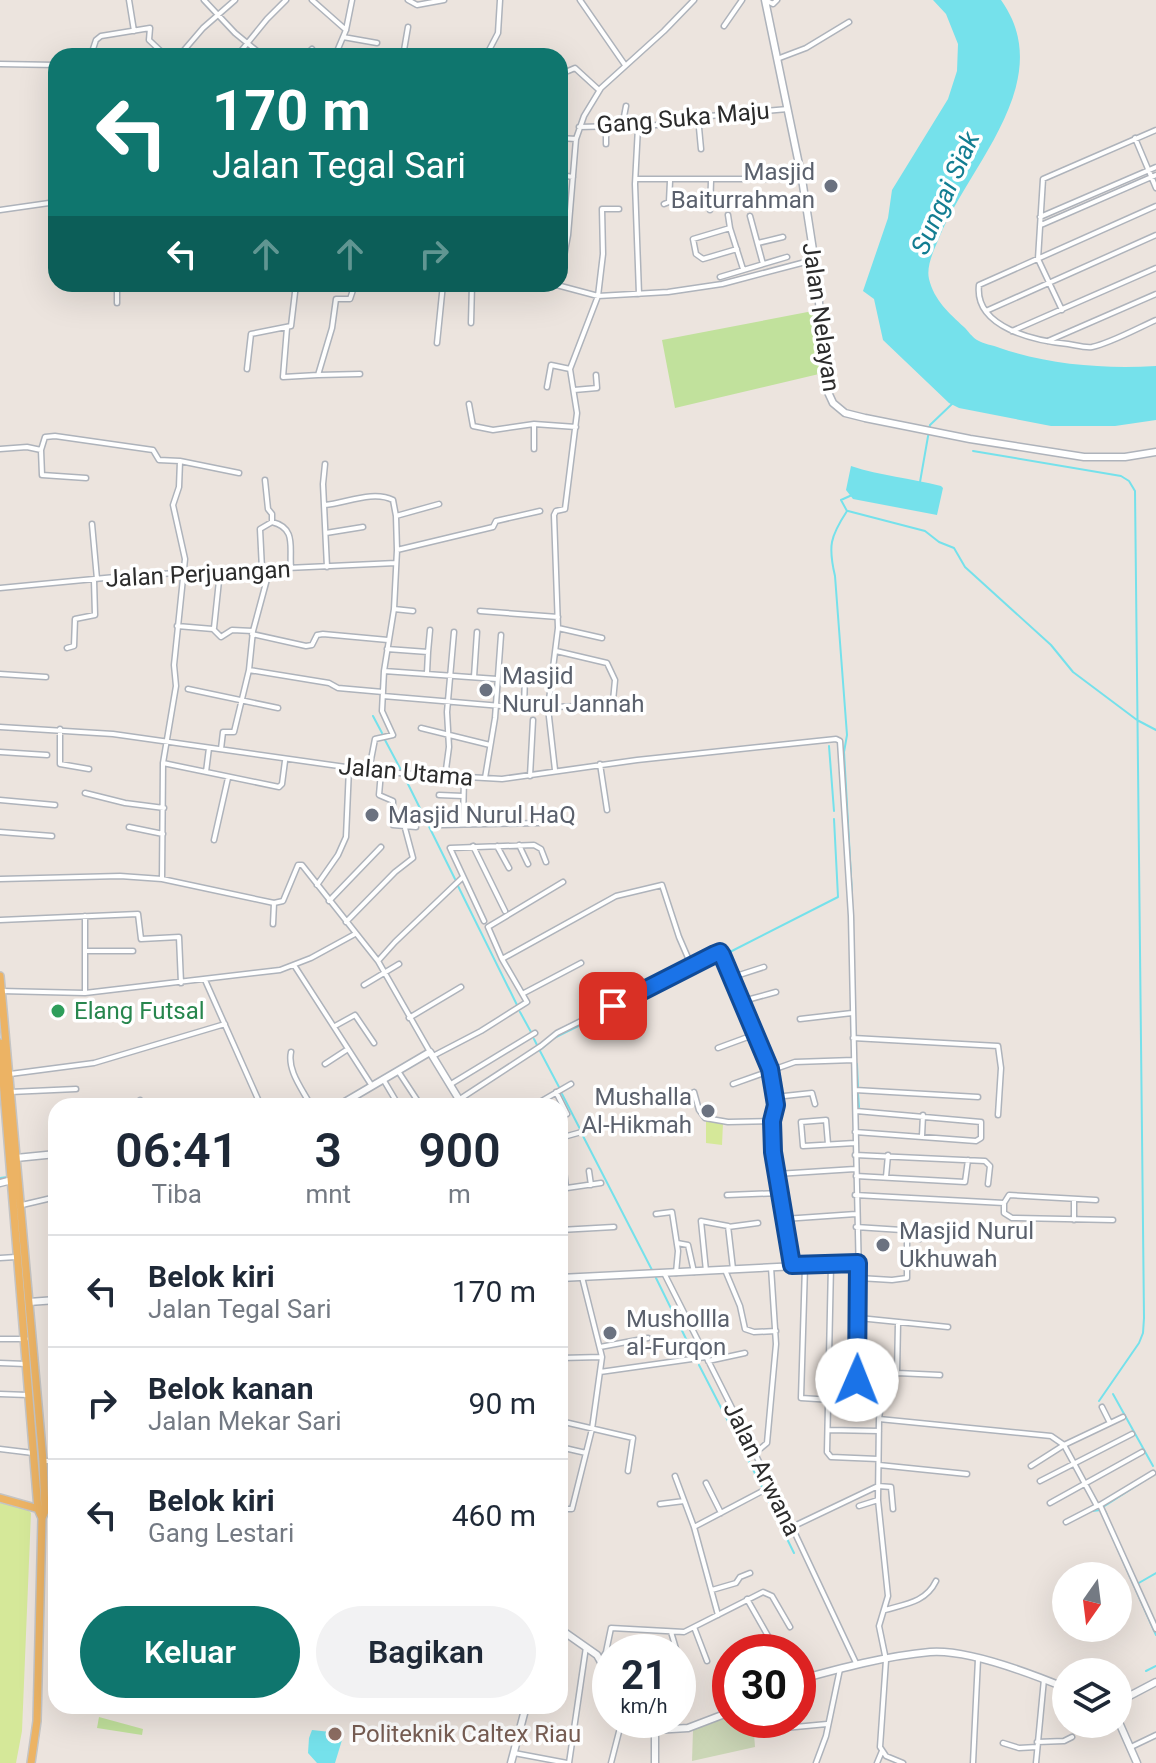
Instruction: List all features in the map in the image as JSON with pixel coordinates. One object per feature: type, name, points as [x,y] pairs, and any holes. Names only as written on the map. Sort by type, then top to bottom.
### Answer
[{"type":"main road","name":"Jalan Nelayan","points":[[765,0],[802,179],[817,276],[827,390],[833,403],[853,416],[1084,457],[1125,457],[1156,452]]},
{"type":"main road","points":[[0,976],[10,1092],[9,1119],[4,1134],[12,1180],[26,1339],[43,1461],[37,1721],[31,1763]]},
{"type":"main road","points":[[0,1043],[16,1158],[29,1302],[30,1395],[42,1509]]},
{"type":"main road","points":[[352,1098],[431,1054],[458,1098]]},
{"type":"main road","points":[[16,1158],[48,1155]]},
{"type":"main road","points":[[0,1183],[12,1180]]},
{"type":"main road","points":[[568,1278],[858,1263]]},
{"type":"main road","points":[[29,1302],[48,1301]]},
{"type":"main road","points":[[0,1496],[48,1509]]},
{"type":"main road","points":[[568,1634],[592,1652]]},
{"type":"main road","points":[[816,1675],[931,1652],[978,1659],[1052,1682]]},
{"type":"main road","points":[[1132,1695],[1156,1682]]},
{"type":"main road","points":[[511,1763],[524,1714]]},
{"type":"main road","points":[[655,1738],[655,1763]]},
{"type":"main road","points":[[1127,1738],[1134,1761]]},
{"type":"street","points":[[129,0],[134,31]]},
{"type":"street","points":[[204,0],[253,48]]},
{"type":"street","points":[[186,48],[235,0]]},
{"type":"street","points":[[243,48],[286,0]]},
{"type":"street","points":[[312,0],[346,30]]},
{"type":"street","points":[[338,48],[346,30],[352,0]]},
{"type":"street","points":[[411,0],[417,5],[444,0]]},
{"type":"street","points":[[490,48],[498,33],[500,0]]},
{"type":"street","points":[[568,209],[579,127],[599,90],[694,0]]},
{"type":"street","points":[[724,26],[742,0]]},
{"type":"street","points":[[765,0],[773,4],[777,0]]},
{"type":"street","points":[[582,1],[625,65]]},
{"type":"street","points":[[777,59],[806,48],[849,22]]},
{"type":"street","points":[[404,48],[408,27]]},
{"type":"street","points":[[92,48],[101,36],[150,28],[149,40],[158,48]]},
{"type":"street","points":[[343,37],[377,43]]},
{"type":"street","points":[[0,64],[48,65]]},
{"type":"street","points":[[568,71],[575,68],[599,90]]},
{"type":"street","points":[[622,127],[626,106]]},
{"type":"street","name":"Gang Suka Maju","points":[[579,127],[638,127],[698,117],[788,109]]},
{"type":"street","points":[[698,117],[701,149]]},
{"type":"street","points":[[606,127],[606,144]]},
{"type":"street","points":[[638,127],[639,294]]},
{"type":"street","points":[[1062,310],[1038,259],[1041,182],[1044,177],[1156,130]]},
{"type":"street","points":[[568,138],[576,139]]},
{"type":"street","points":[[1135,138],[1154,176],[1156,188]]},
{"type":"street","points":[[1040,217],[1156,167]]},
{"type":"street","points":[[568,176],[573,177]]},
{"type":"street","points":[[1040,225],[1154,176]]},
{"type":"street","points":[[637,179],[802,179]]},
{"type":"street","points":[[664,204],[669,202],[670,181]]},
{"type":"street","points":[[710,210],[711,181]]},
{"type":"street","points":[[0,210],[48,203]]},
{"type":"street","points":[[1156,206],[979,285],[985,311],[1012,331],[1033,340],[1092,347],[1156,320]]},
{"type":"street","points":[[555,770],[548,708],[558,628],[554,515],[556,511],[565,509],[576,427],[577,402],[570,369],[598,296],[603,254],[602,209],[619,209]]},
{"type":"street","points":[[728,215],[737,249],[750,277]]},
{"type":"street","points":[[750,216],[763,264]]},
{"type":"street","points":[[730,228],[693,239],[694,248],[703,259],[737,249]]},
{"type":"street","points":[[985,311],[1156,235]]},
{"type":"street","points":[[758,243],[783,237]]},
{"type":"street","points":[[720,277],[787,257]]},
{"type":"street","points":[[568,287],[598,296],[695,289],[813,260]]},
{"type":"street","points":[[756,266],[758,274]]},
{"type":"street","points":[[1012,331],[1156,268]]},
{"type":"street","points":[[117,292],[117,303]]},
{"type":"street","points":[[247,369],[251,334],[287,328],[292,323],[295,292]]},
{"type":"street","points":[[318,375],[332,328],[336,299],[350,299],[352,292]]},
{"type":"street","points":[[437,343],[442,292]]},
{"type":"street","points":[[471,323],[472,292]]},
{"type":"street","points":[[1046,342],[1156,294]]},
{"type":"street","points":[[287,328],[283,377],[360,374]]},
{"type":"street","points":[[547,387],[551,365],[570,369]]},
{"type":"street","points":[[574,390],[597,388],[596,375]]},
{"type":"street","points":[[469,404],[473,426],[478,429],[534,424],[576,427]]},
{"type":"street","points":[[534,424],[534,449]]},
{"type":"street","points":[[86,478],[42,475],[41,450],[45,437],[153,450],[159,460],[239,473]]},
{"type":"street","points":[[0,449],[41,450]]},
{"type":"street","points":[[162,879],[164,742],[176,686],[174,665],[184,572],[184,549],[173,505],[180,480],[180,461]]},
{"type":"street","points":[[325,464],[327,567]]},
{"type":"street","points":[[265,480],[267,507],[272,514],[272,522]]},
{"type":"street","points":[[325,505],[372,496],[389,497],[393,500],[396,516],[394,609],[384,671],[382,712],[393,735],[375,739],[369,770]]},
{"type":"street","points":[[396,516],[439,504]]},
{"type":"street","points":[[397,550],[493,527],[496,521],[540,511]]},
{"type":"street","points":[[262,569],[260,529],[272,522],[283,525],[289,532],[291,568]]},
{"type":"street","points":[[67,648],[74,646],[75,619],[95,615],[92,524]]},
{"type":"street","points":[[326,533],[363,527]]},
{"type":"street","name":"Jalan Perjuangan","points":[[0,588],[184,572],[396,563]]},
{"type":"street","points":[[221,749],[223,732],[234,732],[249,670],[252,632],[270,568]]},
{"type":"street","points":[[213,629],[220,594],[220,571]]},
{"type":"street","points":[[394,609],[413,611]]},
{"type":"street","points":[[480,611],[558,617]]},
{"type":"street","points":[[177,626],[213,629],[221,637],[232,630],[252,632],[306,646],[312,645],[317,635],[323,634],[388,640]]},
{"type":"street","points":[[558,628],[602,638]]},
{"type":"street","points":[[426,674],[430,630]]},
{"type":"street","points":[[445,777],[454,632]]},
{"type":"street","points":[[474,677],[477,632]]},
{"type":"street","points":[[485,778],[496,704],[501,635]]},
{"type":"street","points":[[387,649],[428,652]]},
{"type":"street","points":[[249,670],[329,683],[338,688],[524,708],[604,704],[615,699],[615,680],[607,663],[556,651]]},
{"type":"street","points":[[384,671],[497,679]]},
{"type":"street","points":[[0,674],[46,677]]},
{"type":"street","points":[[524,708],[525,676]]},
{"type":"street","points":[[188,689],[278,708]]},
{"type":"street","points":[[530,776],[533,720]]},
{"type":"street","name":"Jalan Utama","points":[[0,727],[60,729],[221,749],[285,761],[464,778],[530,776],[600,764],[812,741],[840,741],[851,916],[852,1013]]},
{"type":"street","points":[[421,728],[490,745]]},
{"type":"street","points":[[60,729],[60,764],[89,769]]},
{"type":"street","points":[[206,772],[209,748]]},
{"type":"street","points":[[0,752],[47,755]]},
{"type":"street","points":[[163,763],[279,787],[285,761]]},
{"type":"street","points":[[600,764],[607,810]]},
{"type":"street","points":[[317,885],[338,855],[346,837],[349,768]]},
{"type":"street","points":[[381,772],[380,797],[393,801],[392,824],[395,827],[416,827]]},
{"type":"street","points":[[214,840],[228,778]]},
{"type":"street","points":[[463,823],[464,778]]},
{"type":"street","points":[[85,793],[164,808]]},
{"type":"street","points":[[439,795],[463,796]]},
{"type":"street","points":[[0,800],[55,805]]},
{"type":"street","points":[[442,825],[539,823]]},
{"type":"street","points":[[129,827],[163,834]]},
{"type":"street","points":[[345,923],[413,858],[405,828]]},
{"type":"street","points":[[0,832],[52,836]]},
{"type":"street","points":[[519,845],[528,864]]},
{"type":"street","points":[[473,846],[505,911]]},
{"type":"street","points":[[497,846],[509,868]]},
{"type":"street","points":[[484,921],[450,848],[539,846],[546,862]]},
{"type":"street","points":[[329,901],[381,847]]},
{"type":"street","points":[[0,879],[120,876],[162,879],[274,903],[283,901],[299,864],[378,961],[431,1054],[525,1004],[528,1000],[502,959],[488,927],[563,882]]},
{"type":"street","points":[[378,961],[463,877]]},
{"type":"street","points":[[502,959],[616,896],[662,885],[692,967]]},
{"type":"street","points":[[273,924],[274,903]]},
{"type":"street","points":[[85,914],[85,993]]},
{"type":"street","points":[[0,920],[138,914],[141,939],[178,936],[181,983]]},
{"type":"street","points":[[679,937],[684,927]]},
{"type":"street","points":[[1,991],[85,993],[280,970],[355,934]]},
{"type":"street","points":[[87,951],[133,951]]},
{"type":"street","points":[[468,1098],[557,1033],[720,952],[770,1069],[776,1113],[772,1121],[773,1152],[792,1265]]},
{"type":"street","points":[[524,993],[581,963]]},
{"type":"street","points":[[364,985],[399,964]]},
{"type":"street","points":[[294,965],[372,1086]]},
{"type":"street","points":[[733,977],[764,967]]},
{"type":"street","points":[[205,980],[257,1098]]},
{"type":"street","points":[[409,1018],[461,987]]},
{"type":"street","points":[[743,1001],[776,992]]},
{"type":"street","points":[[800,1019],[852,1013],[859,1278],[857,1402]]},
{"type":"street","points":[[334,1027],[354,1015],[374,1043]]},
{"type":"street","points":[[8,1074],[94,1063],[225,1024]]},
{"type":"street","points":[[451,1084],[535,1033]]},
{"type":"street","points":[[718,1048],[756,1034]]},
{"type":"street","points":[[853,1038],[998,1046],[1001,1068],[998,1115]]},
{"type":"street","points":[[325,1064],[348,1049]]},
{"type":"street","points":[[291,1052],[289,1060],[307,1098]]},
{"type":"street","points":[[733,1084],[795,1062],[854,1060]]},
{"type":"street","points":[[398,1071],[416,1098]]},
{"type":"street","points":[[383,1079],[394,1098]]},
{"type":"street","points":[[546,1098],[571,1084]]},
{"type":"street","points":[[10,1092],[76,1089]]},
{"type":"street","points":[[855,1090],[978,1097]]},
{"type":"street","points":[[556,1092],[559,1098]]},
{"type":"street","points":[[694,1092],[699,1110],[705,1118],[728,1122],[772,1121]]},
{"type":"street","points":[[775,1097],[812,1093],[815,1104]]},
{"type":"street","points":[[855,1132],[976,1141],[981,1138],[981,1122],[978,1120],[856,1111]]},
{"type":"street","points":[[922,1136],[923,1115]]},
{"type":"street","points":[[828,1144],[826,1120],[801,1122],[803,1146],[855,1143]]},
{"type":"street","points":[[568,1136],[585,1131]]},
{"type":"street","points":[[855,1155],[989,1163],[988,1184]]},
{"type":"street","points":[[886,1177],[888,1155]]},
{"type":"street","points":[[856,1176],[965,1182],[968,1160]]},
{"type":"street","points":[[777,1174],[855,1169]]},
{"type":"street","points":[[589,1171],[591,1185]]},
{"type":"street","points":[[568,1188],[601,1183]]},
{"type":"street","points":[[727,1195],[780,1193]]},
{"type":"street","points":[[855,1195],[1004,1203]]},
{"type":"street","points":[[1096,1200],[1009,1195],[1004,1203],[1004,1213],[1009,1218],[1113,1220]]},
{"type":"street","points":[[20,1206],[48,1199]]},
{"type":"street","points":[[1074,1199],[1074,1220]]},
{"type":"street","points":[[656,1214],[672,1212],[677,1243],[676,1273]]},
{"type":"street","points":[[784,1219],[856,1214]]},
{"type":"street","points":[[706,1271],[700,1221],[728,1227],[758,1223]]},
{"type":"street","points":[[568,1230],[614,1227]]},
{"type":"street","points":[[728,1227],[733,1269]]},
{"type":"street","points":[[856,1227],[917,1231],[920,1239]]},
{"type":"street","points":[[859,1278],[907,1278],[907,1230]]},
{"type":"street","points":[[677,1243],[688,1245],[694,1272]]},
{"type":"street","points":[[0,1258],[18,1257]]},
{"type":"street","points":[[805,1264],[800,1395],[803,1400],[878,1403]]},
{"type":"street","points":[[831,1264],[828,1456],[876,1458]]},
{"type":"street","points":[[754,1454],[767,1443],[776,1331],[771,1267]]},
{"type":"street","points":[[725,1270],[740,1306],[745,1329],[754,1332],[776,1331]]},
{"type":"street","name":"Jalan Arwana","points":[[664,1273],[792,1527],[857,1665]]},
{"type":"street","points":[[568,1509],[572,1509],[592,1429],[602,1357],[582,1277]]},
{"type":"street","points":[[859,1318],[948,1327]]},
{"type":"street","points":[[877,1763],[882,1751],[880,1733],[886,1660],[879,1626],[888,1596],[878,1500],[878,1403],[883,1388],[897,1373],[898,1323]]},
{"type":"street","points":[[600,1347],[648,1338]]},
{"type":"street","points":[[0,1339],[26,1339]]},
{"type":"street","points":[[600,1372],[745,1353]]},
{"type":"street","points":[[568,1358],[602,1357]]},
{"type":"street","points":[[0,1363],[30,1369]]},
{"type":"street","points":[[897,1373],[940,1375]]},
{"type":"street","points":[[0,1394],[30,1395]]},
{"type":"street","points":[[1102,1407],[1110,1423]]},
{"type":"street","points":[[1031,1466],[1062,1443],[1123,1417]]},
{"type":"street","points":[[879,1419],[1051,1436],[1062,1443],[1099,1506],[1156,1629]]},
{"type":"street","points":[[568,1423],[634,1438],[628,1471]]},
{"type":"street","points":[[828,1430],[877,1431]]},
{"type":"street","points":[[1040,1481],[1132,1434]]},
{"type":"street","points":[[0,1449],[35,1454]]},
{"type":"street","points":[[568,1449],[586,1453]]},
{"type":"street","points":[[1050,1503],[1142,1452]]},
{"type":"street","points":[[43,1461],[48,1461]]},
{"type":"street","points":[[879,1465],[967,1474]]},
{"type":"street","points":[[1066,1522],[1153,1473]]},
{"type":"street","points":[[675,1476],[694,1527],[718,1615]]},
{"type":"street","points":[[706,1483],[721,1513]]},
{"type":"street","points":[[792,1527],[878,1486],[891,1487],[893,1509]]},
{"type":"street","points":[[694,1527],[770,1487]]},
{"type":"street","points":[[859,1506],[878,1500]]},
{"type":"street","points":[[660,1504],[684,1501]]},
{"type":"street","points":[[712,1590],[736,1583],[740,1577],[750,1573]]},
{"type":"street","points":[[885,1610],[922,1599],[936,1581]]},
{"type":"street","points":[[610,1634],[611,1628],[684,1632],[763,1592],[770,1593],[790,1627]]},
{"type":"street","points":[[747,1599],[767,1634]]},
{"type":"street","points":[[694,1627],[707,1661]]},
{"type":"street","points":[[514,1753],[568,1763],[586,1646]]},
{"type":"street","points":[[973,1763],[978,1659]]},
{"type":"street","points":[[816,1763],[840,1668]]},
{"type":"street","points":[[1036,1763],[1044,1679]]},
{"type":"street","points":[[816,1725],[828,1724]]},
{"type":"street","points":[[1131,1747],[1156,1735]]},
{"type":"street","points":[[611,1763],[617,1738]]},
{"type":"street","points":[[1003,1743],[1019,1748],[1070,1738]]},
{"type":"street","points":[[882,1751],[903,1763]]},
{"type":"green space","points":[[818,310],[819,374],[675,408],[662,340]]},
{"type":"green space","points":[[706,1120],[723,1123],[722,1145],[706,1143]]},
{"type":"green space","points":[[0,1502],[27,1509],[31,1513],[22,1731],[16,1763],[0,1763]]},
{"type":"green space","points":[[99,1717],[143,1729],[142,1735],[97,1728]]},
{"type":"green space","points":[[712,1723],[712,1738],[754,1738],[755,1747],[692,1761],[696,1729]]},
{"type":"water","name":"Sungai Siak","points":[[933,0],[1001,0],[1016,31],[1020,61],[1015,92],[1003,122],[952,210],[933,253],[928,274],[934,293],[972,336],[985,343],[1057,362],[1117,367],[1156,366],[1156,420],[1115,426],[1051,426],[959,408],[949,403],[883,340],[874,299],[863,291],[888,218],[892,190],[948,99],[957,71],[958,44],[946,14]]},
{"type":"water","points":[[851,466],[941,486],[937,515],[853,499],[846,490]]},
{"type":"water","points":[[312,1730],[340,1733],[342,1740],[335,1763],[317,1763],[308,1753]]},
{"type":"waterway","points":[[920,482],[930,425],[953,403]]},
{"type":"waterway","points":[[973,451],[1121,476],[1129,481],[1135,491],[1144,1318],[1139,1343],[1099,1401]]},
{"type":"waterway","points":[[852,495],[841,500],[847,511],[834,535],[831,549],[847,735],[844,752],[852,894]]},
{"type":"waterway","points":[[848,511],[925,531],[939,542],[954,548],[965,567],[1051,645],[1073,672],[1137,720],[1156,730]]},
{"type":"waterway","points":[[373,716],[382,733]]},
{"type":"waterway","points":[[385,740],[401,770]]},
{"type":"waterway","points":[[829,746],[834,811]]},
{"type":"waterway","points":[[405,778],[455,879]]},
{"type":"waterway","points":[[724,955],[838,897],[834,819]]},
{"type":"waterway","points":[[458,886],[517,1005]]},
{"type":"waterway","points":[[853,936],[854,977]]},
{"type":"waterway","points":[[540,1050],[554,1038],[715,959]]},
{"type":"waterway","points":[[520,1012],[531,1032]]},
{"type":"waterway","points":[[534,1039],[537,1045]]},
{"type":"waterway","points":[[540,1051],[559,1087]]},
{"type":"waterway","points":[[857,1064],[858,1087]]},
{"type":"waterway","points":[[562,1094],[564,1098]]},
{"type":"waterway","points":[[858,1094],[859,1107]]},
{"type":"waterway","points":[[568,1106],[580,1129]]},
{"type":"waterway","points":[[583,1136],[652,1270]]},
{"type":"waterway","points":[[0,1178],[7,1177]]},
{"type":"waterway","points":[[656,1278],[694,1355]]},
{"type":"waterway","points":[[699,1365],[762,1487]]},
{"type":"waterway","points":[[1113,1394],[1153,1466]]},
{"type":"waterway","points":[[1107,1515],[1103,1507],[1156,1473]]},
{"type":"waterway","points":[[765,1494],[794,1553]]},
{"type":"waterway","points":[[1092,1511],[1101,1510]]},
{"type":"waterway","points":[[1106,1523],[1156,1635]]},
{"type":"waterway","points":[[1137,1584],[1156,1573]]},
{"type":"waterway","points":[[1146,1671],[1156,1666]]},
{"type":"place","name":"Masjid Baiturrahman","points":[[831,186]]},
{"type":"place","name":"Masjid Nurul Jannah","points":[[486,690]]},
{"type":"place","name":"Masjid Nurul HaQ","points":[[372,815]]},
{"type":"place","name":"Elang Futsal","points":[[58,1011]]},
{"type":"place","name":"Mushalla Al-Hikmah","points":[[708,1111]]},
{"type":"place","name":"Masjid Nurul Ukhuwah","points":[[883,1245]]},
{"type":"place","name":"Mushollla al-Furqon","points":[[610,1333]]},
{"type":"place","name":"Politeknik Caltex Riau","points":[[335,1734]]},
{"type":"route","points":[[613,1006],[715,954],[720,952],[722,955],[770,1069],[776,1105],[771,1136],[792,1265],[858,1263],[857,1380]]}]
